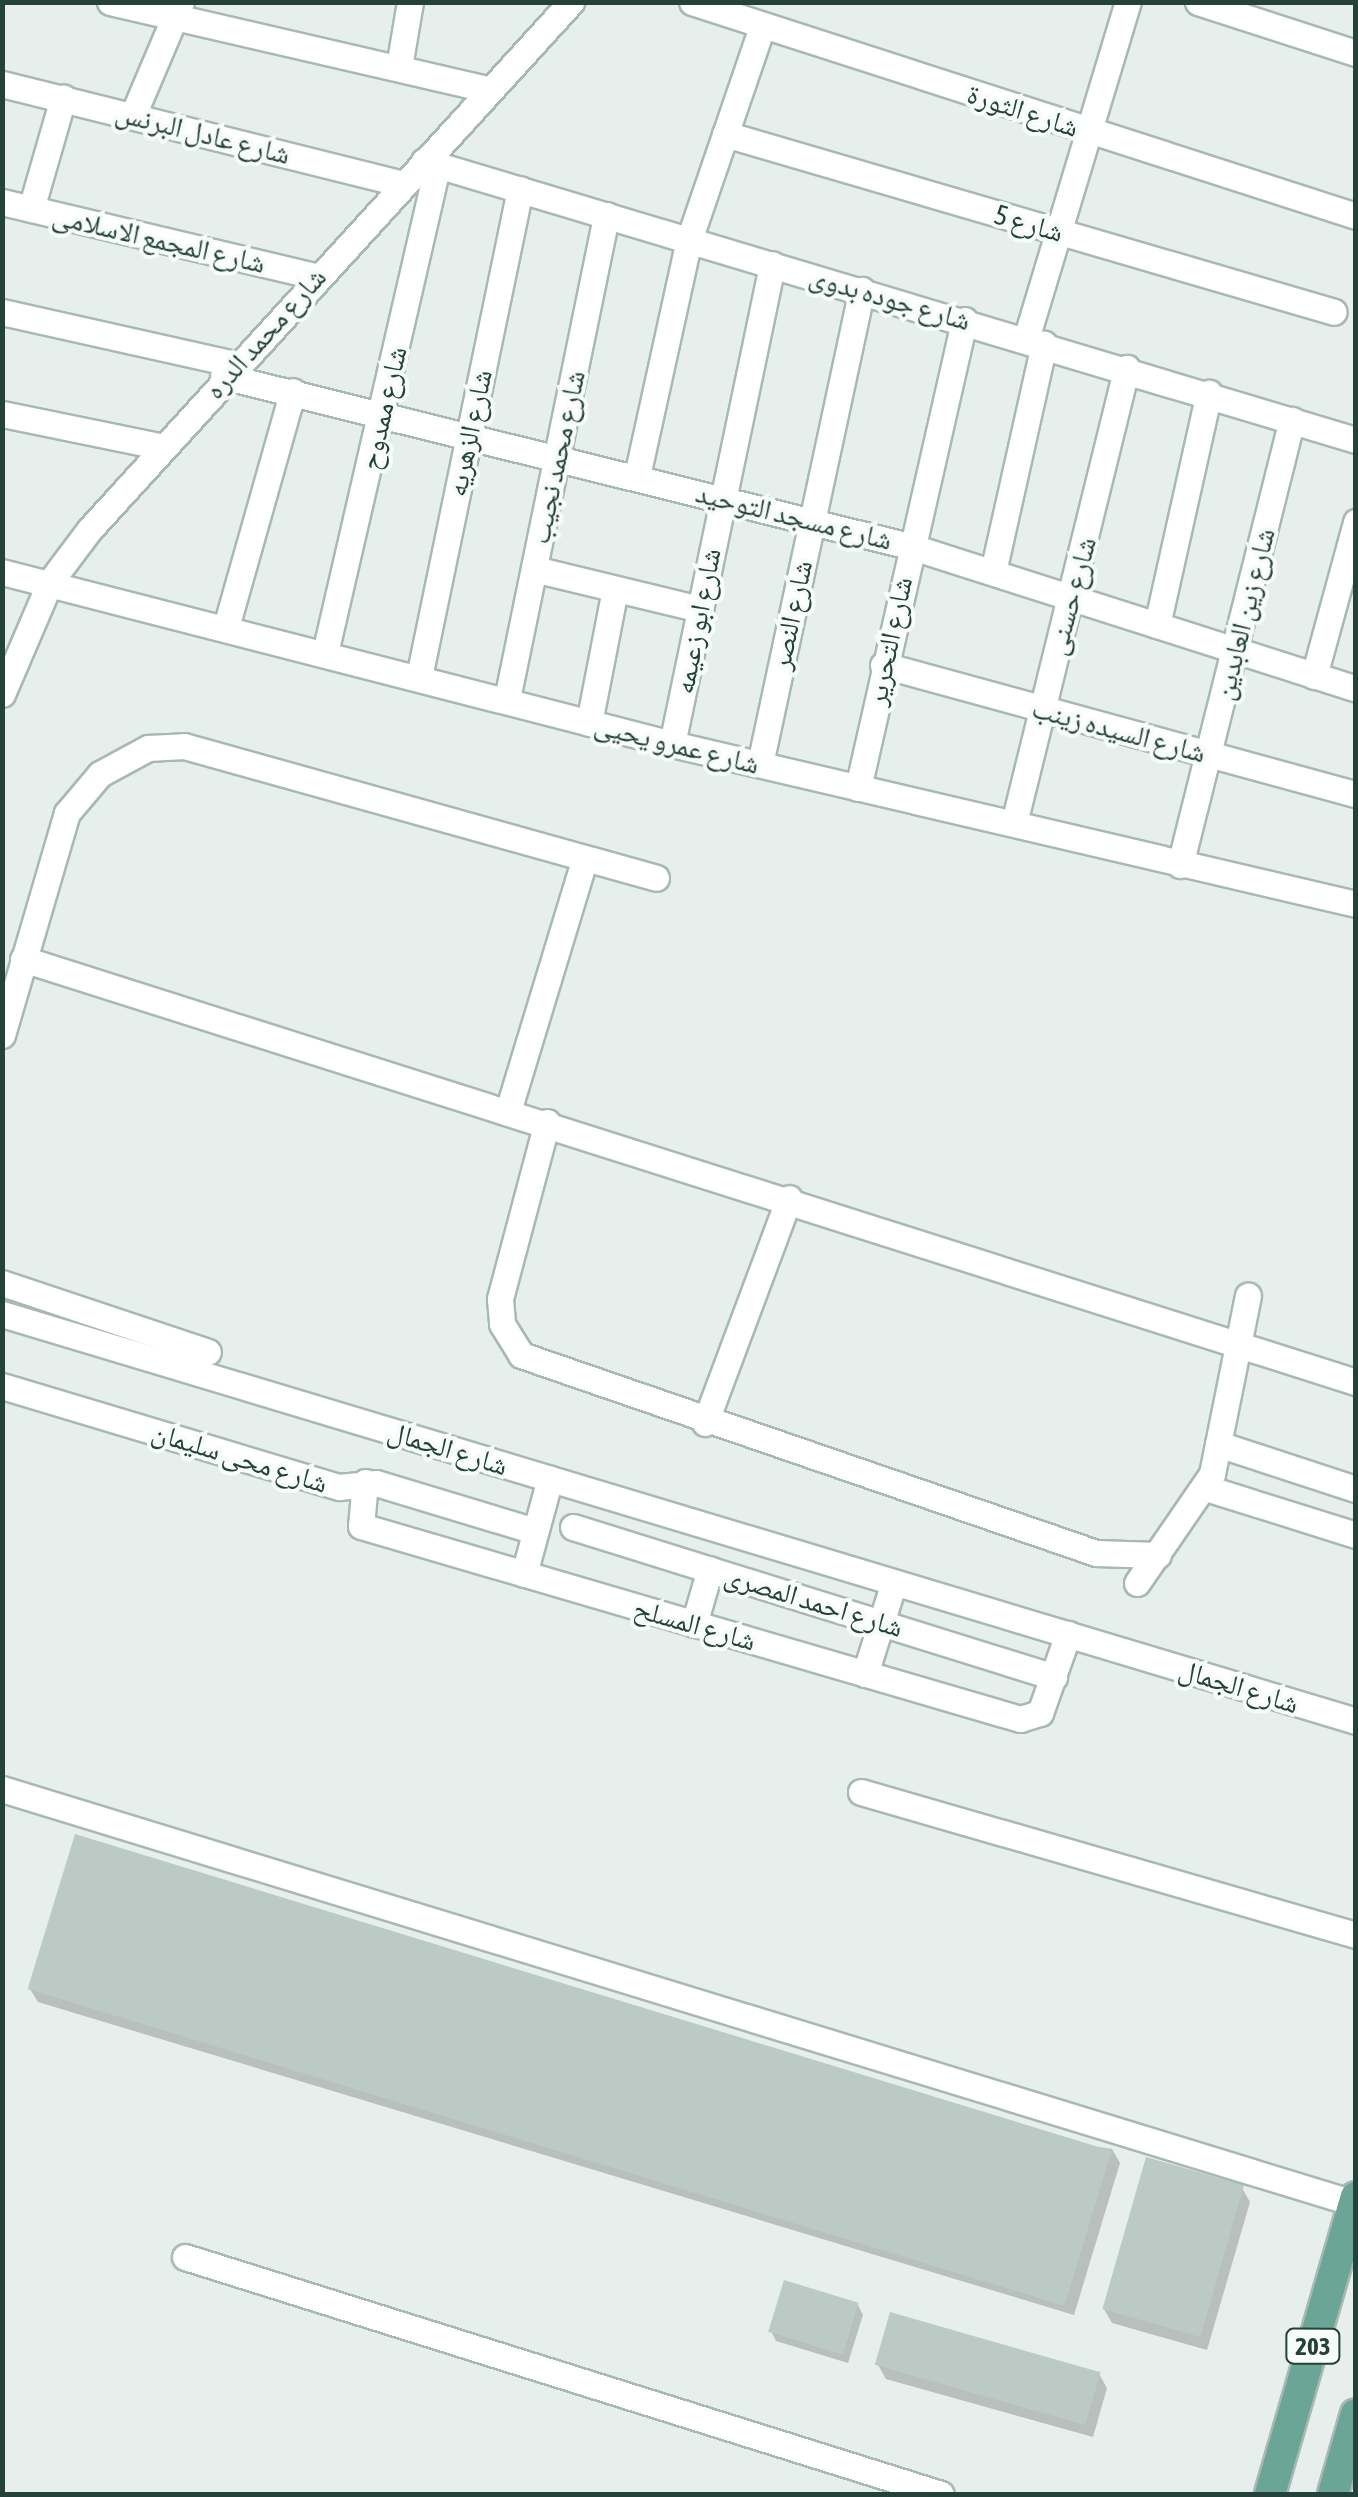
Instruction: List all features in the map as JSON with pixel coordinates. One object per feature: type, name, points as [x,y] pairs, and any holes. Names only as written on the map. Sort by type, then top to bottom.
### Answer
[{"type":"main road","name":"203","points":[[1270,2494],[1355,2200]]},
{"type":"main road","points":[[1333,2494],[1356,2414]]},
{"type":"street","points":[[110,2],[178,10],[490,90]]},
{"type":"street","points":[[399,66],[410,2]]},
{"type":"street","name":"شارع محمد الدره","points":[[2,694],[50,582],[229,370],[402,184],[431,162],[490,90],[571,2]]},
{"type":"street","name":"شارع الثورة","points":[[692,2],[1356,216]]},
{"type":"street","points":[[993,572],[1059,232],[1128,2]]},
{"type":"street","points":[[1198,2],[1356,53]]},
{"type":"street","points":[[133,115],[178,10]]},
{"type":"street","points":[[638,476],[689,240],[762,27]]},
{"type":"street","name":"شارع عادل البرنس","points":[[2,84],[402,184]]},
{"type":"street","points":[[31,208],[63,98]]},
{"type":"street","name":"شارع 5","points":[[725,134],[1334,312]]},
{"type":"street","name":"شارع جوده بدوى","points":[[431,162],[1210,392],[1356,440]]},
{"type":"street","name":"شارع ممدوح","points":[[325,653],[383,414],[431,162]]},
{"type":"street","name":"شارع الزهريه","points":[[418,677],[520,189]]},
{"type":"street","name":"شارع المجمع الاسلامى","points":[[2,202],[316,276]]},
{"type":"street","name":"شارع محمد نجيب","points":[[507,699],[606,215]]},
{"type":"street","name":"شارع ابو زعيمه","points":[[672,744],[772,264]]},
{"type":"street","name":"شارع النصر","points":[[760,764],[862,290]]},
{"type":"street","name":"شارع مسجد التوحيد","points":[[2,312],[229,370],[293,391],[909,546],[1356,689]]},
{"type":"street","name":"شارع التحرير","points":[[858,788],[909,546],[964,320]]},
{"type":"street","name":"شارع حسنى","points":[[1014,823],[1126,368]]},
{"type":"street","points":[[226,627],[293,391]]},
{"type":"street","points":[[1157,625],[1210,392]]},
{"type":"street","points":[[2,414],[164,447]]},
{"type":"street","name":"شارع زين العابدين","points":[[1180,865],[1292,420]]},
{"type":"street","points":[[1314,676],[1356,522]]},
{"type":"street","points":[[534,569],[699,609]]},
{"type":"street","name":"شارع عمرو يحيى","points":[[2,572],[672,744],[1356,904]]},
{"type":"street","points":[[589,723],[615,589]]},
{"type":"street","name":"شارع السيده زينب","points":[[883,665],[1356,794]]},
{"type":"street","points":[[2,1035],[67,813],[100,774],[160,746],[656,878]]},
{"type":"street","points":[[508,1110],[585,858]]},
{"type":"street","points":[[23,959],[789,1198],[1356,1382]]},
{"type":"street","points":[[547,1122],[500,1299],[506,1336],[532,1362],[1096,1553],[1158,1554]]},
{"type":"street","points":[[705,1423],[789,1198]]},
{"type":"street","points":[[2,1282],[208,1352]]},
{"type":"street","points":[[1137,1583],[1206,1488],[1248,1296]]},
{"type":"street","name":"شارع الجمال","points":[[2,1314],[1356,1721]]},
{"type":"street","name":"شارع محى سليمان","points":[[2,1386],[339,1487],[366,1482],[535,1531]]},
{"type":"street","points":[[1218,1444],[1356,1489]]},
{"type":"street","points":[[524,1574],[550,1478]]},
{"type":"street","name":"شارع المسلح","points":[[366,1482],[361,1526],[1028,1721],[1054,1677]]},
{"type":"street","points":[[1206,1488],[1356,1536]]},
{"type":"street","name":"شارع احمد المصرى","points":[[572,1527],[1054,1677]]},
{"type":"street","points":[[796,1596],[810,1557]]},
{"type":"street","points":[[694,1624],[710,1569]]},
{"type":"street","points":[[865,1674],[894,1582]]},
{"type":"street","points":[[1054,1677],[1068,1634]]},
{"type":"street","points":[[2,1789],[1355,2200]]},
{"type":"street","points":[[861,1792],[1356,1935]]},
{"type":"street","points":[[185,2258],[940,2494]]},
{"type":"building","points":[[75,1834],[1112,2151],[1064,2306],[28,1989]]},
{"type":"building","points":[[1146,2157],[1244,2185],[1200,2337],[1102,2309]]},
{"type":"building","points":[[784,2280],[859,2303],[843,2354],[768,2332]]},
{"type":"building","points":[[890,2312],[1101,2372],[1085,2425],[875,2365]]}]
